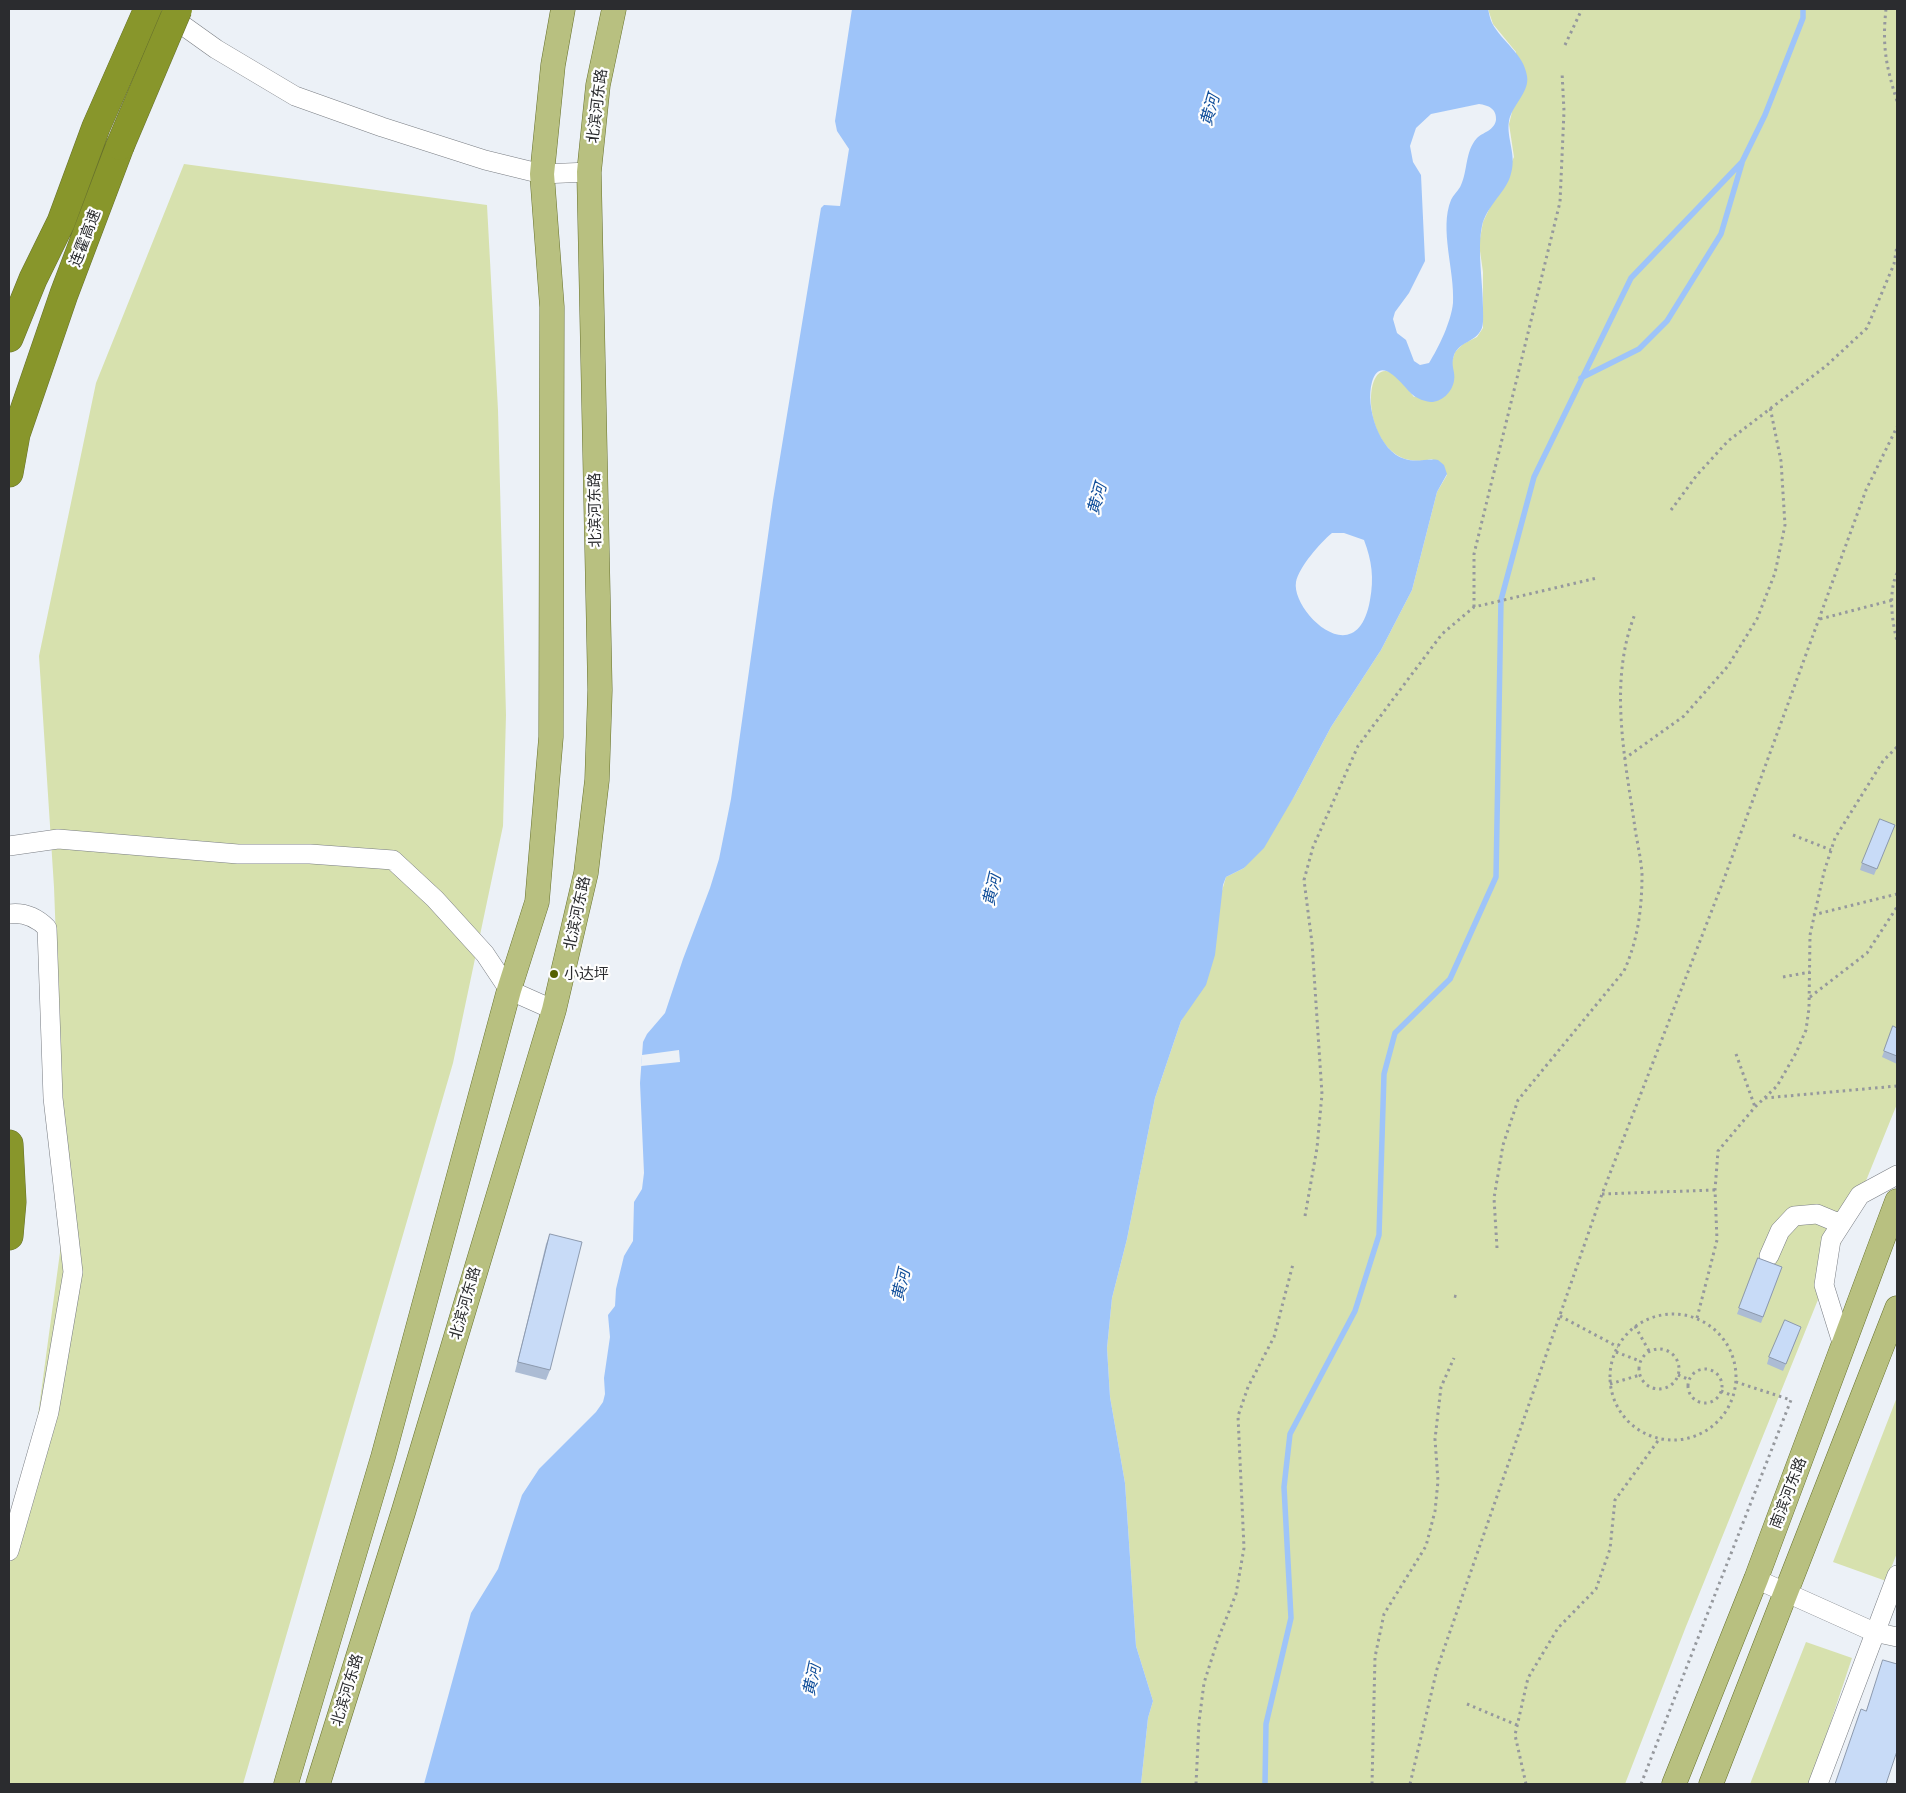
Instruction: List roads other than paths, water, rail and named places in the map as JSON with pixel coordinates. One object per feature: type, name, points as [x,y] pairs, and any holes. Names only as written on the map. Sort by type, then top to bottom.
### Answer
[{"type":"highway","name":"连霍高速","points":[[9,338],[33,279],[60,222],[96,127],[148,9]]},
{"type":"highway","name":"连霍高速","points":[[9,473],[16,434],[60,303],[120,146],[178,9]]},
{"type":"highway","points":[[9,1144],[12,1202],[9,1236]]},
{"type":"main road","name":"北滨河东路","points":[[286,1784],[383,1457],[509,990],[537,902],[551,737],[552,306],[542,174],[552,65],[563,9]]},
{"type":"main road","name":"北滨河东路","points":[[318,1784],[403,1513],[554,1010],[586,873],[594,808],[599,735],[589,172],[598,85],[614,9]]},
{"type":"main road","name":"南滨河东路","points":[[1674,1784],[1756,1579],[1897,1201]]},
{"type":"main road","points":[[1711,1784],[1897,1308]]},
{"type":"street","points":[[160,9],[216,49],[295,96],[485,160],[542,174],[589,172]]},
{"type":"street","points":[[9,846],[58,840],[238,854],[310,854],[393,860],[435,899],[485,954],[509,990],[554,1010]]},
{"type":"street","points":[[9,914],[21,912],[40,920],[47,928],[53,1098],[73,1272],[49,1412],[9,1551]]},
{"type":"street","points":[[1843,1346],[1824,1285],[1831,1240],[1860,1195],[1897,1175]]},
{"type":"street","points":[[1769,1256],[1780,1231],[1794,1216],[1817,1214],[1841,1224]]},
{"type":"street","points":[[1818,1784],[1897,1574]]},
{"type":"street","points":[[1756,1579],[1874,1632],[1897,1638]]},
{"type":"water","name":"黄河","points":[[852,9],[1488,9],[1496,30],[1522,61],[1527,76],[1526,88],[1509,121],[1513,162],[1510,177],[1487,213],[1482,226],[1480,256],[1483,325],[1481,330],[1475,337],[1456,351],[1453,359],[1453,385],[1446,396],[1435,402],[1424,401],[1416,397],[1387,371],[1381,370],[1376,374],[1372,382],[1370,392],[1373,415],[1381,438],[1388,447],[1396,455],[1405,459],[1414,461],[1438,460],[1444,465],[1447,474],[1437,492],[1412,590],[1381,650],[1331,727],[1264,848],[1244,868],[1226,877],[1223,885],[1215,955],[1206,985],[1181,1021],[1155,1098],[1127,1239],[1112,1298],[1107,1348],[1110,1397],[1125,1483],[1136,1646],[1153,1701],[1148,1718],[1141,1784],[424,1784],[471,1613],[498,1569],[522,1495],[539,1469],[596,1412],[603,1402],[605,1394],[604,1378],[610,1337],[608,1315],[615,1306],[616,1289],[624,1256],[633,1241],[634,1202],[642,1189],[644,1173],[640,1083],[643,1042],[647,1034],[665,1013],[719,859],[731,799],[773,500],[821,208],[824,205],[840,206],[849,149],[837,131],[835,121]],"holes":[[[1479,104],[1491,108],[1495,113],[1496,120],[1493,127],[1479,136],[1473,143],[1461,185],[1451,200],[1448,211],[1447,237],[1453,291],[1452,310],[1444,334],[1433,357],[1429,363],[1420,365],[1414,361],[1406,340],[1397,333],[1393,319],[1395,312],[1409,293],[1425,261],[1421,175],[1413,162],[1410,146],[1416,128],[1431,114]],[[1332,533],[1344,533],[1364,540],[1372,570],[1370,600],[1363,622],[1352,633],[1340,635],[1326,630],[1304,608],[1297,594],[1296,582],[1301,569]]]},
{"type":"waterway","points":[[1265,1784],[1266,1724],[1291,1618],[1284,1487],[1290,1434],[1355,1311],[1379,1235],[1384,1074],[1395,1033],[1450,979],[1496,877],[1501,600],[1534,477],[1631,278],[1742,162],[1765,115],[1803,18],[1803,9]]},
{"type":"waterway","points":[[1581,378],[1639,349],[1667,321],[1721,234],[1742,163]]},
{"type":"place","name":"小达坪","points":[[554,974]]}]
